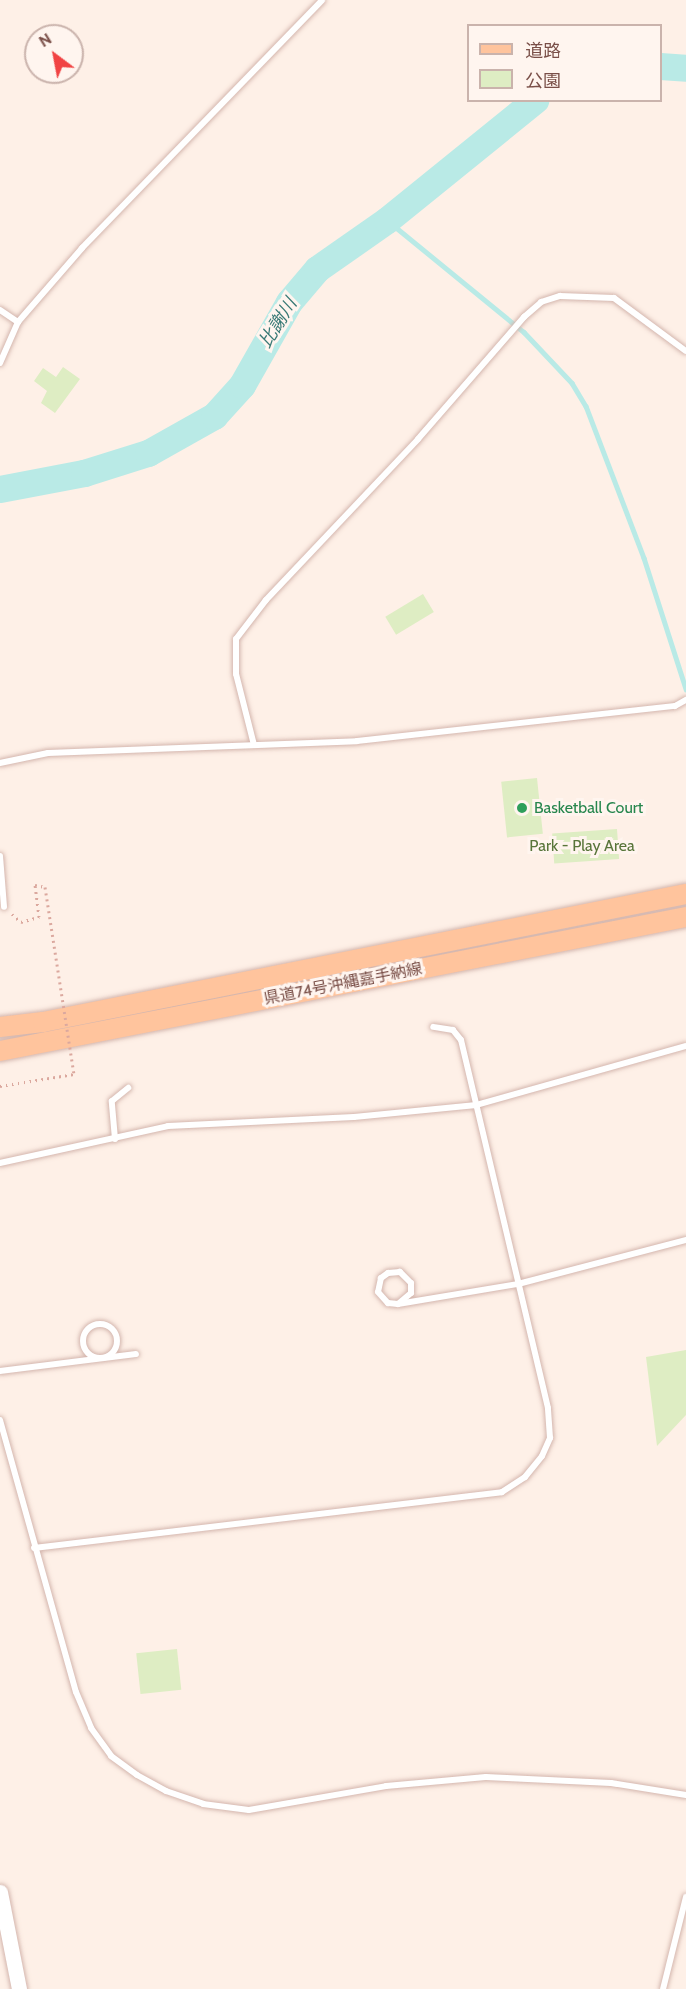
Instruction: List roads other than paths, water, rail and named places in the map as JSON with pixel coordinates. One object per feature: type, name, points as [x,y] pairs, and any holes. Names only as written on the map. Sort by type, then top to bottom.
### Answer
[{"type":"main road","name":"県道74号沖縄嘉手納線","points":[[0,1027],[43,1023],[686,894]]},
{"type":"main road","name":"県道74号沖縄嘉手納線","points":[[0,1051],[686,917]]},
{"type":"street","points":[[0,1892],[19,1989]]},
{"type":"lane","points":[[0,363],[18,322],[82,248],[322,0]]},
{"type":"lane","points":[[254,745],[236,674],[236,639],[266,600],[418,439],[504,340],[541,302],[560,296],[614,298],[686,351]]},
{"type":"lane","points":[[0,310],[18,322]]},
{"type":"lane","points":[[0,763],[48,753],[357,741],[675,706],[686,699]]},
{"type":"lane","points":[[0,856],[4,907]]},
{"type":"lane","points":[[34,1548],[502,1492],[525,1477],[542,1456],[550,1438],[548,1408],[461,1040],[453,1030],[433,1026]]},
{"type":"lane","points":[[0,1163],[168,1126],[354,1117],[476,1104],[686,1046]]},
{"type":"lane","points":[[115,1139],[112,1101],[128,1088]]},
{"type":"lane","points":[[398,1305],[406,1300],[412,1287],[408,1278],[397,1271],[383,1276],[378,1286],[383,1300],[398,1305],[518,1284],[686,1240]]},
{"type":"lane","points":[[97,1324],[109,1326],[117,1335],[115,1351],[103,1358],[93,1357],[83,1347],[86,1330],[97,1324]]},
{"type":"lane","points":[[0,1371],[136,1353]]},
{"type":"lane","points":[[0,1420],[76,1692],[91,1728],[111,1756],[166,1791],[203,1804],[249,1810],[386,1786],[486,1777],[611,1783],[686,1795]]},
{"type":"lane","points":[[663,1989],[686,1897]]},
{"type":"waterway","name":"比謝川","points":[[662,66],[686,68]]},
{"type":"waterway","name":"比謝川","points":[[0,489],[84,473],[148,453],[214,416],[242,385],[289,302],[317,269],[387,220],[533,102]]},
{"type":"waterway","points":[[387,220],[524,332],[572,383],[586,406],[644,558],[686,689]]},
{"type":"place","name":"Basketball Court","points":[[522,808]]},
{"type":"park label","name":"Park - Play Area","points":[[582,846]]}]
